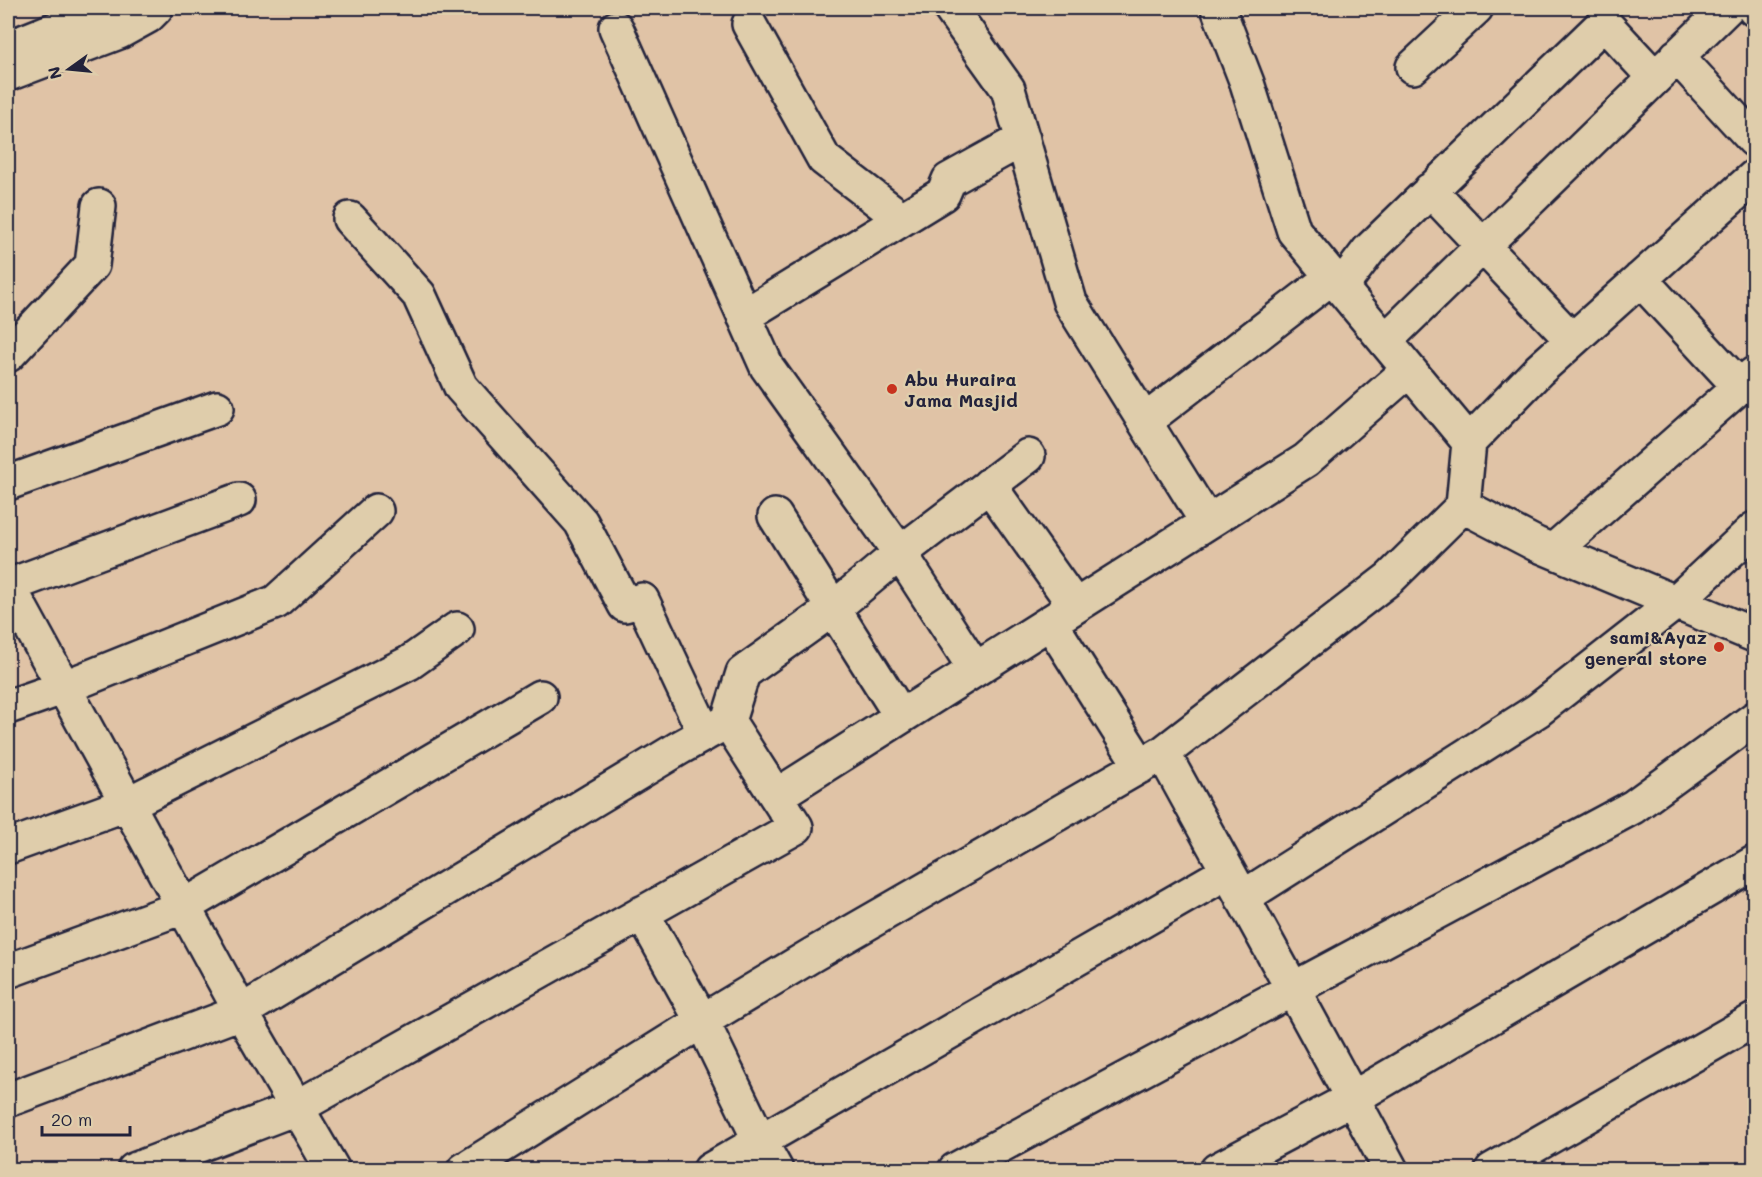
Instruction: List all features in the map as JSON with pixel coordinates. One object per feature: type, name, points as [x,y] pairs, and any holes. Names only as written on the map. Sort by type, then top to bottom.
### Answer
[{"type":"street","points":[[8,48],[108,8]]},
{"type":"street","points":[[8,74],[119,32],[148,16],[156,8]]},
{"type":"street","points":[[950,8],[1008,89],[1070,302],[1208,522]]},
{"type":"street","points":[[1218,8],[1247,84],[1294,231],[1469,442]]},
{"type":"street","points":[[1385,341],[1666,67],[1718,11]]},
{"type":"street","points":[[1413,67],[1463,12]]},
{"type":"street","points":[[1145,421],[1336,282],[1604,23],[1666,67],[1755,140]]},
{"type":"street","points":[[749,24],[824,159],[902,219]]},
{"type":"street","points":[[616,28],[767,367],[900,553],[975,669]]},
{"type":"street","points":[[744,316],[943,194],[949,180],[1023,139]]},
{"type":"street","points":[[464,1170],[812,955],[1152,760],[1390,578],[1463,506],[1469,442],[1539,370],[1755,177]]},
{"type":"street","points":[[1430,190],[1572,340]]},
{"type":"street","points":[[8,355],[92,265],[99,206]]},
{"type":"street","points":[[134,1170],[296,1108],[796,827],[776,796],[716,728],[642,600],[626,604],[581,522],[461,387],[419,295],[350,219]]},
{"type":"street","points":[[1553,551],[1747,381],[1640,279]]},
{"type":"street","points":[[776,796],[1306,460],[1409,370]]},
{"type":"street","points":[[8,483],[217,408]]},
{"type":"street","points":[[8,1100],[241,1012],[716,728],[743,673],[834,608],[900,553],[1028,456]]},
{"type":"street","points":[[989,486],[1063,614],[1152,760],[1235,885],[1391,1170]]},
{"type":"street","points":[[239,500],[8,585],[241,1012],[333,1170]]},
{"type":"street","points":[[1463,506],[1553,551],[1676,602],[1752,630]]},
{"type":"street","points":[[8,707],[65,687],[276,602],[376,511]]},
{"type":"street","points":[[775,516],[901,716]]},
{"type":"street","points":[[710,1170],[1235,885],[1538,710],[1676,602],[1755,529]]},
{"type":"street","points":[[8,847],[127,804],[409,663],[457,630]]},
{"type":"street","points":[[8,971],[183,907],[540,698]]},
{"type":"street","points":[[955,1170],[1633,807],[1755,719]]},
{"type":"street","points":[[1217,1170],[1353,1098],[1755,863]]},
{"type":"street","points":[[642,913],[702,1021],[776,1170]]},
{"type":"street","points":[[1492,1170],[1755,1020]]},
{"type":"place","name":"Abu Huraira Jama Masjid","points":[[892,389]]},
{"type":"place","name":"sami&Ayaz general store","points":[[1719,647]]}]
